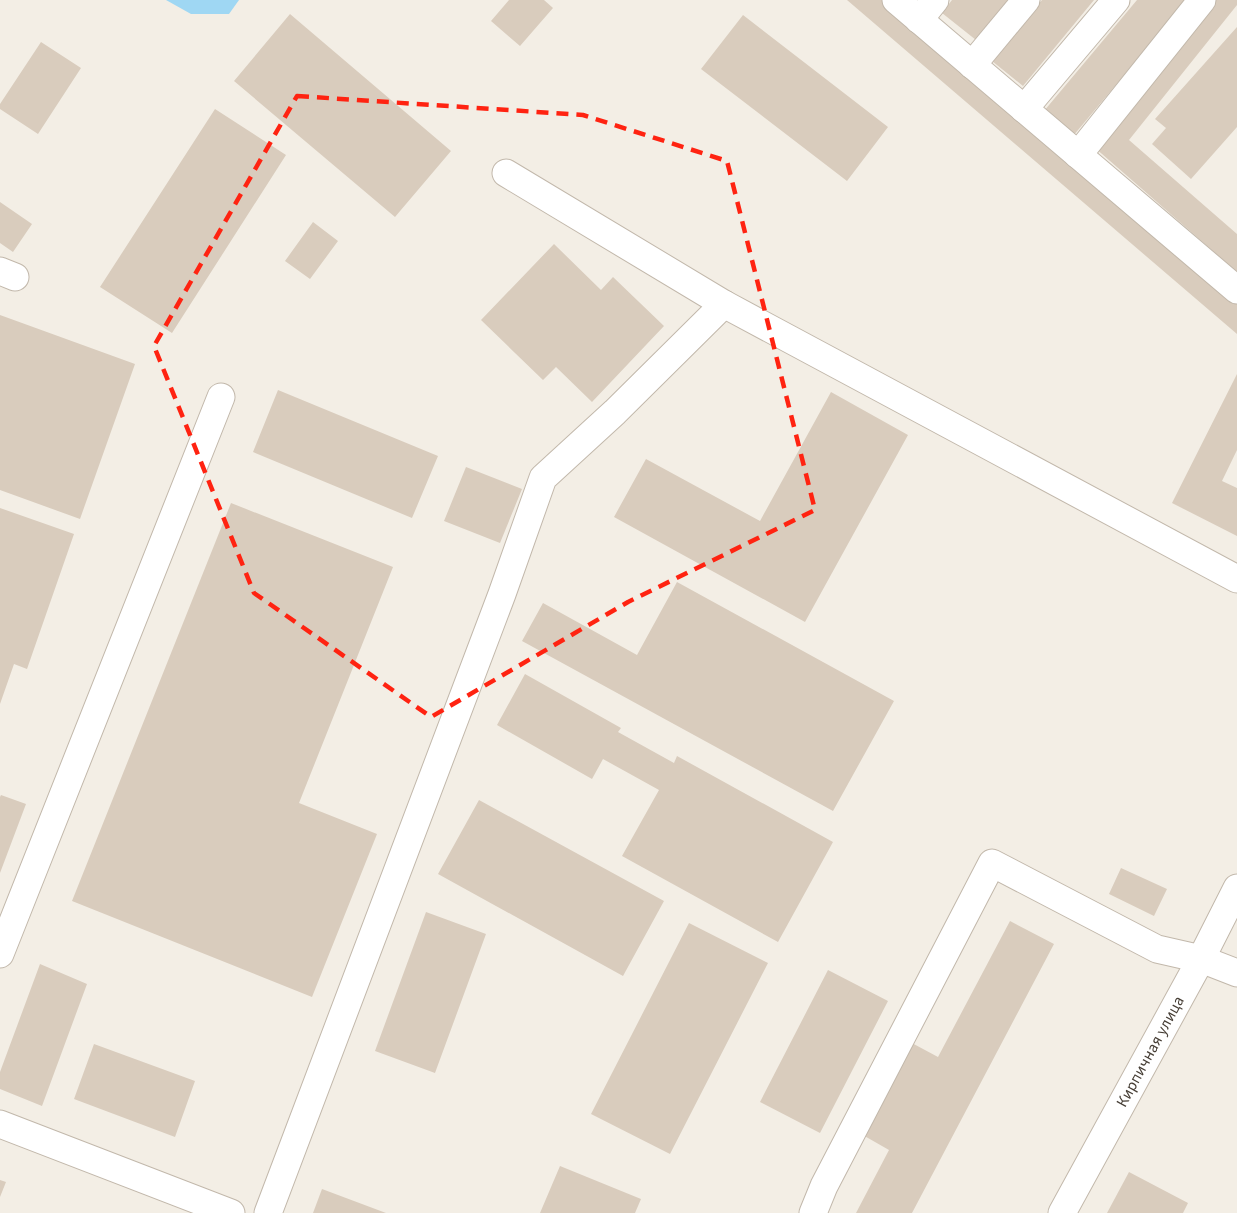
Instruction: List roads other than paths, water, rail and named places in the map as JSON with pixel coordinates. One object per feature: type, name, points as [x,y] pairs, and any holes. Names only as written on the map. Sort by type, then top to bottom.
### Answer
[{"type":"street","points":[[896,0],[927,10],[972,65],[1237,290]]},
{"type":"street","points":[[972,65],[1026,0]]},
{"type":"street","points":[[1024,109],[1116,0]]},
{"type":"street","points":[[1078,155],[1202,0]]},
{"type":"street","points":[[507,173],[724,304],[1237,579]]},
{"type":"street","points":[[268,1213],[502,594],[543,478],[615,412],[724,304]]},
{"type":"street","points":[[0,954],[221,397]]},
{"type":"street","points":[[813,1213],[824,1186],[993,863],[1157,949],[1201,958],[1237,974]]},
{"type":"street","name":"Кирпичная улица","points":[[1062,1213],[1237,888]]},
{"type":"street","points":[[0,1124],[231,1213]]},
{"type":"water","points":[[166,0],[239,0],[229,14],[191,14]]}]
